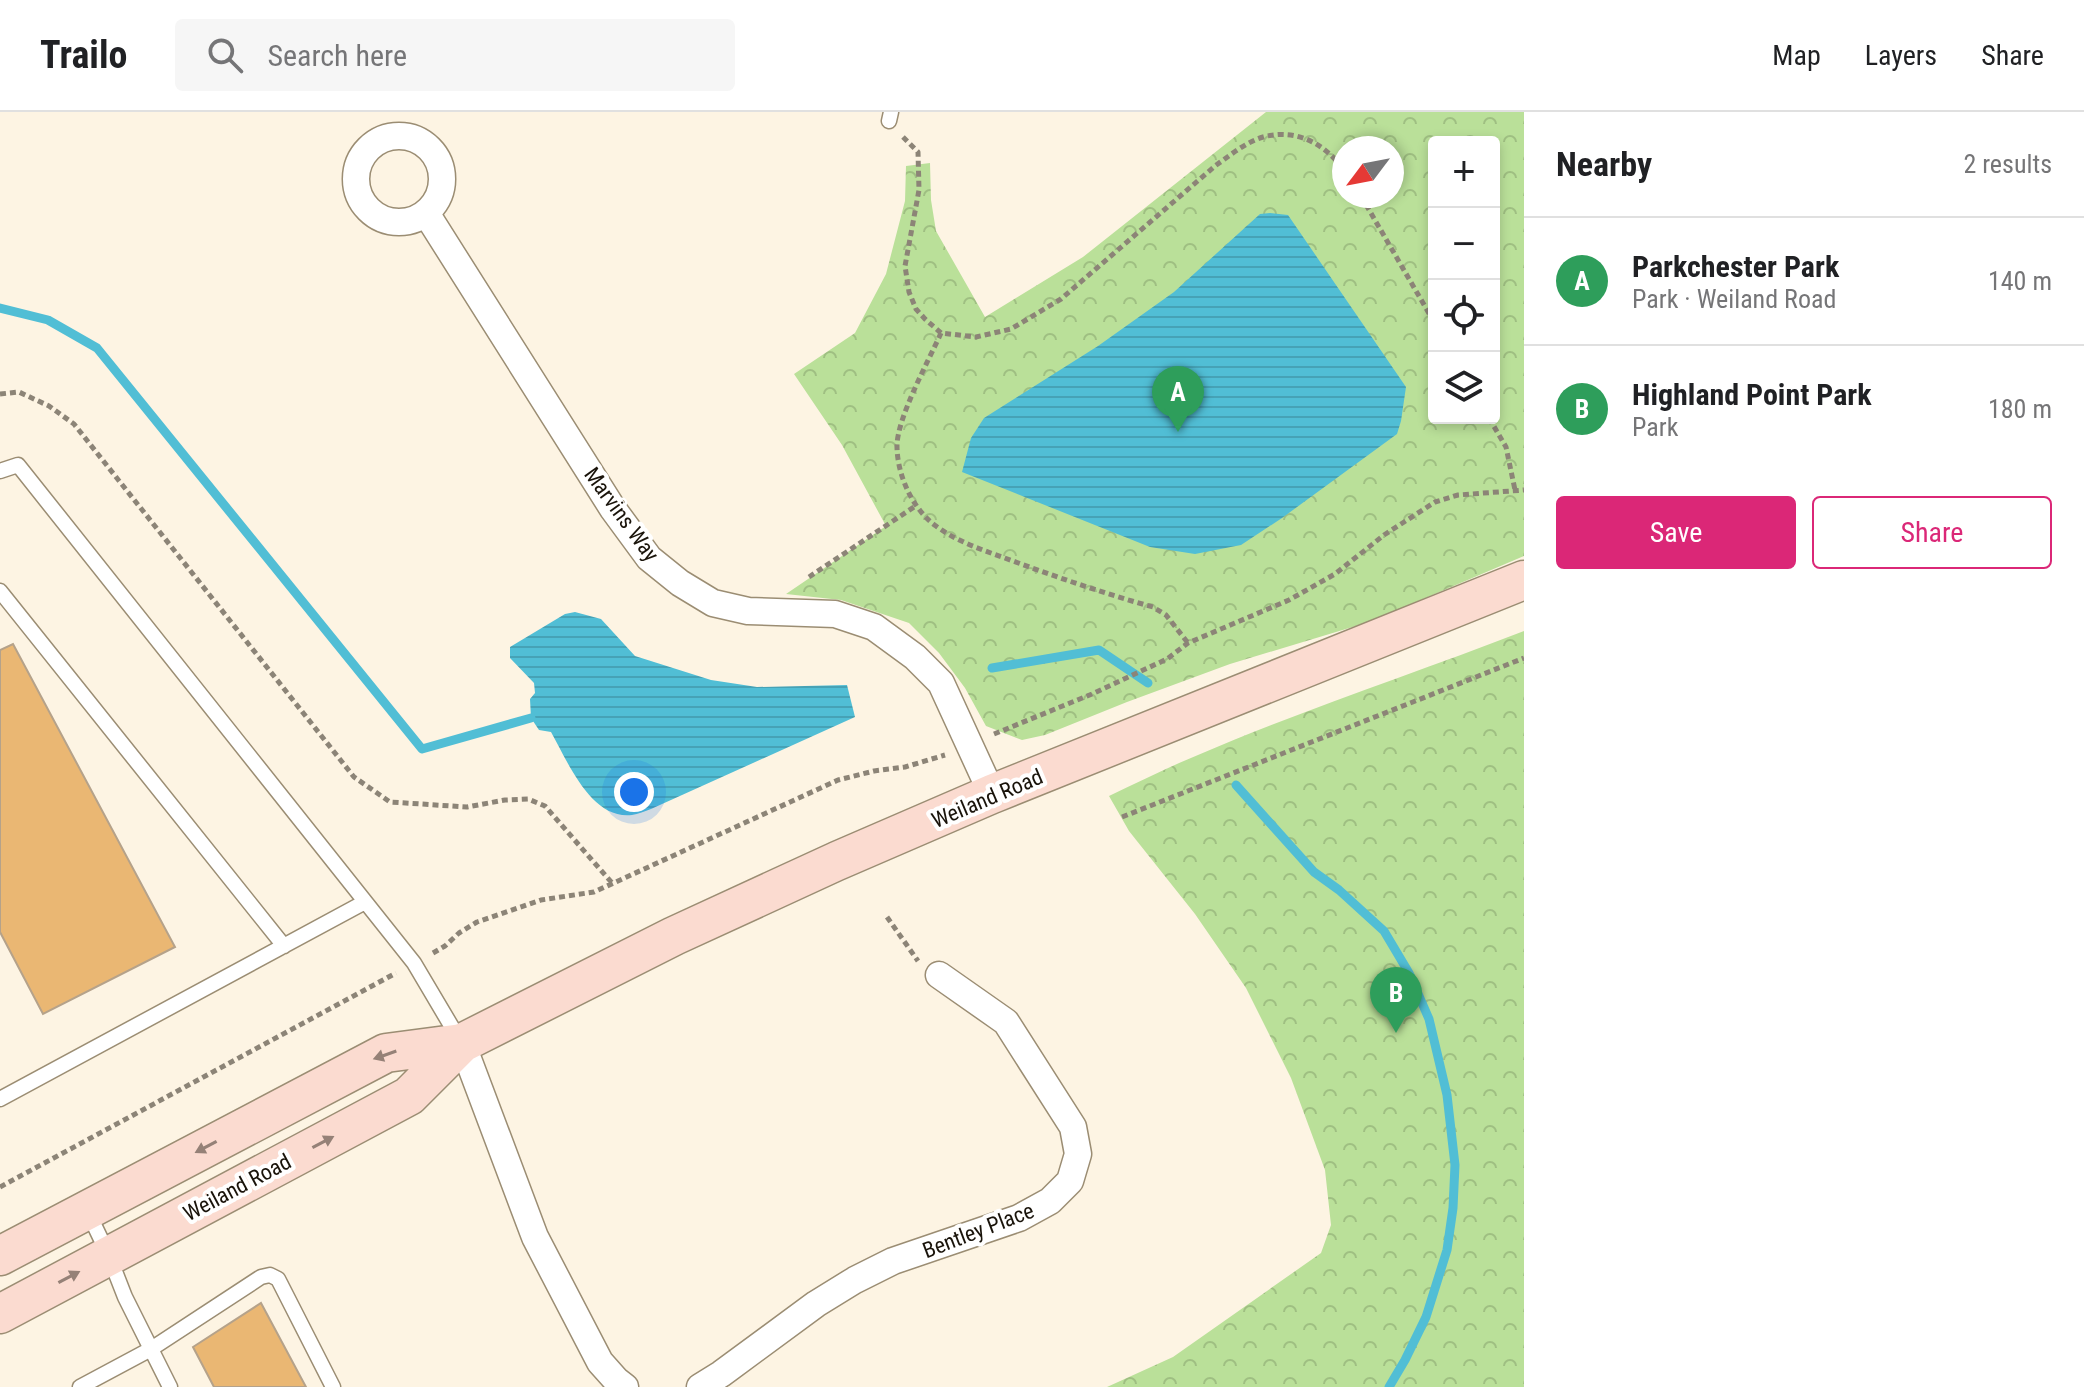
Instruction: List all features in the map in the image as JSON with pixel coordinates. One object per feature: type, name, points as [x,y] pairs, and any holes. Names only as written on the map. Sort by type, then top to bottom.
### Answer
[{"type":"main road","name":"Weiland Road","points":[[0,1314],[409,1096],[462,1043],[674,936],[992,794],[1524,580]]},
{"type":"main road","name":"Weiland Road","points":[[0,1256],[386,1053],[462,1043]]},
{"type":"street","name":"Marvins Way","points":[[426,213],[613,509],[649,558],[680,583],[713,603],[748,611],[835,614],[874,627],[915,657],[941,683],[992,794]]},
{"type":"street","name":"Bentley Place","points":[[700,1387],[816,1304],[855,1280],[893,1261],[1019,1218],[1050,1201],[1070,1181],[1078,1154],[1073,1127],[1006,1022],[939,975]]},
{"type":"street","points":[[462,1043],[535,1237],[600,1362],[625,1387]]},
{"type":"lane","points":[[0,471],[18,465],[414,963],[462,1043]]},
{"type":"lane","points":[[0,591],[6,612],[284,946]]},
{"type":"lane","points":[[0,1099],[365,902]]},
{"type":"lane","points":[[86,1209],[170,1387]]},
{"type":"lane","points":[[80,1387],[151,1349],[261,1277],[270,1275],[278,1279],[333,1387]]},
{"type":"path","points":[[890,117],[918,152],[919,190],[905,266],[909,292],[916,309],[941,333],[976,337],[1011,329],[1061,299],[1215,166],[1262,137],[1284,135],[1310,140],[1332,155]]},
{"type":"path","points":[[1368,208],[1428,312]]},
{"type":"path","points":[[941,333],[900,424],[897,445],[900,471],[913,500],[933,524],[964,543],[1046,574],[1153,607],[1166,615],[1188,643]]},
{"type":"path","points":[[0,394],[19,392],[49,406],[74,424],[354,777],[390,802],[467,807],[528,799],[545,806],[612,883]]},
{"type":"path","points":[[1493,424],[1506,447],[1515,490]]},
{"type":"path","points":[[0,1187],[445,946],[477,922],[541,900],[594,892],[838,780],[905,767],[969,747],[1167,659],[1188,643],[1277,606],[1335,574],[1384,535],[1435,502],[1458,495],[1524,490]]},
{"type":"path","points":[[809,577],[917,505]]},
{"type":"path","points":[[1122,817],[1524,658]]},
{"type":"path","points":[[887,917],[922,966],[939,975]]},
{"type":"green space","points":[[1266,112],[1524,112],[1524,556],[1369,622],[1230,664],[1045,735],[1022,740],[986,726],[965,688],[939,653],[909,623],[841,600],[786,594],[886,526],[842,445],[794,374],[855,333],[886,274],[905,201],[906,166],[930,163],[936,231],[985,317],[1083,257]]},
{"type":"green space","points":[[1524,631],[1524,1387],[1107,1387],[1173,1357],[1321,1253],[1331,1225],[1325,1170],[1291,1078],[1246,988],[1195,914],[1129,831],[1109,796],[1238,738]]},
{"type":"water","points":[[1260,214],[1288,215],[1406,387],[1397,434],[1241,545],[1195,554],[1150,547],[962,472],[971,438],[984,418],[1098,346],[1174,292]]},
{"type":"water","points":[[575,612],[601,619],[635,656],[711,680],[757,687],[847,685],[855,717],[651,809],[632,815],[617,814],[604,808],[582,787],[551,732],[539,730],[531,718],[530,699],[535,693],[534,683],[510,658],[510,647],[565,614]]},
{"type":"building","points":[[13,644],[175,947],[43,1014],[0,932],[0,650]]},
{"type":"building","points":[[261,1303],[306,1387],[214,1387],[193,1347]]},
{"type":"waterway","points":[[0,308],[48,320],[97,348],[422,749],[531,718]]},
{"type":"waterway","points":[[992,668],[1099,650],[1148,683]]},
{"type":"waterway","points":[[1236,785],[1314,872],[1384,931],[1409,973],[1429,1019],[1447,1095],[1455,1165],[1453,1208],[1447,1250],[1426,1317],[1389,1387]]},
{"type":"place","name":"Parkchester Park","points":[[1178,432]]},
{"type":"place","name":"Highland Point Park","points":[[1396,1033]]}]
